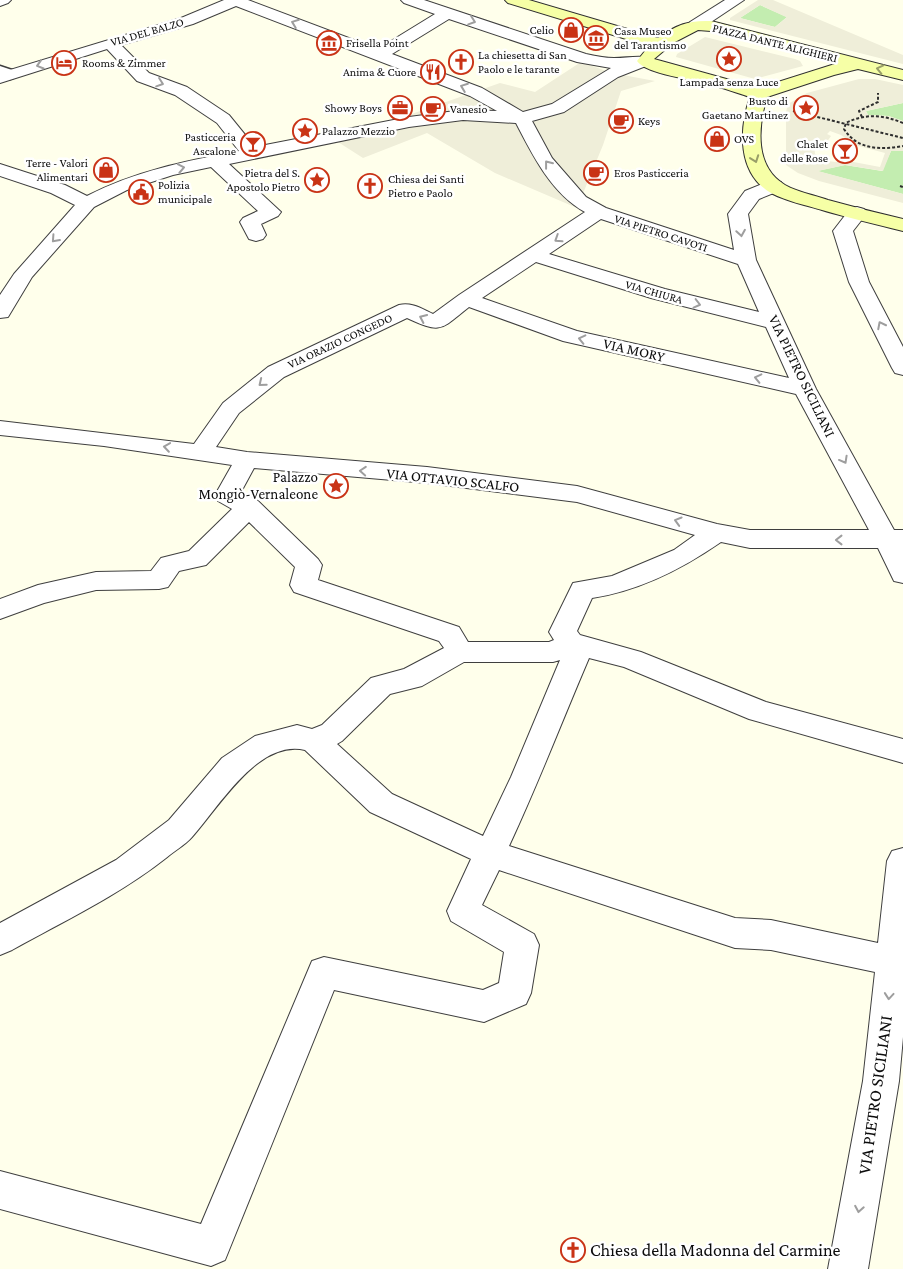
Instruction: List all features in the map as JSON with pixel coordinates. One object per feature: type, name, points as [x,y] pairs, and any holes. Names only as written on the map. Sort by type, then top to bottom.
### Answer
[{"type":"main road","points":[[513,0],[660,44]]},
{"type":"main road","name":"PIAZZA DANTE ALIGHIERI","points":[[645,61],[647,56],[660,44],[682,30],[696,25],[711,26],[903,75]]},
{"type":"main road","points":[[645,61],[759,94],[754,108],[751,131],[753,158],[774,186],[786,192],[903,225]]},
{"type":"main road","name":"PIAZZA DANTE ALIGHIERI","points":[[759,94],[828,71],[857,64]]},
{"type":"street","points":[[234,0],[476,92],[522,118]]},
{"type":"street","name":"VIA DEL BALZO","points":[[3,74],[187,21],[234,0]]},
{"type":"street","points":[[409,0],[583,58],[613,63],[645,61]]},
{"type":"street","points":[[696,25],[736,0]]},
{"type":"street","points":[[380,55],[448,13]]},
{"type":"street","points":[[110,43],[143,77],[181,91],[223,120],[251,154]]},
{"type":"street","points":[[0,312],[24,274],[87,203],[120,186],[169,170],[409,122],[463,114],[522,118],[558,108],[612,73],[645,61]]},
{"type":"street","name":"VIA PIETRO CAVOTI","points":[[522,118],[544,160],[579,201],[599,212],[746,260]]},
{"type":"street","points":[[215,161],[272,212],[250,222],[256,235]]},
{"type":"street","points":[[0,170],[58,189],[87,203]]},
{"type":"street","name":"VIA PIETRO SICILIANI","points":[[774,186],[752,195],[738,214],[746,260],[806,389],[895,540],[903,574]]},
{"type":"street","name":"VIA ORAZIO CONGEDO","points":[[200,452],[231,408],[276,372],[407,310],[435,323],[466,298],[599,212]]},
{"type":"street","points":[[857,213],[843,231],[859,282],[903,368]]},
{"type":"street","name":"VIA CHIURA","points":[[533,255],[658,294],[776,323]]},
{"type":"street","name":"VIA MORY","points":[[466,298],[571,336],[806,389]]},
{"type":"street","name":"VIA OTTAVIO SCALFO","points":[[0,428],[200,452],[247,460],[427,475],[577,494],[717,532],[750,539],[895,540]]},
{"type":"street","points":[[247,460],[227,495],[248,507],[309,565],[303,585],[449,634],[460,652]]},
{"type":"street","points":[[0,609],[38,595],[96,581],[159,580],[170,564],[197,559],[248,507]]},
{"type":"street","points":[[0,1190],[211,1246],[324,972],[484,1006],[514,993],[522,945],[464,911],[489,853],[526,777],[545,727],[576,656],[571,643],[563,632],[582,590],[616,585],[682,556],[717,532]]},
{"type":"street","points":[[314,741],[332,734],[381,686],[412,678],[460,652],[554,652],[571,643],[631,659],[759,711],[903,751]]},
{"type":"street","points":[[0,940],[127,870],[180,829],[233,766],[265,744],[297,737],[314,741],[381,803],[489,853],[735,932],[771,934],[892,962]]},
{"type":"street","name":"VIA PIETRO SICILIANI","points":[[848,1269],[881,1081],[903,861]]},
{"type":"path","points":[[862,117],[859,111],[878,102],[878,90]]},
{"type":"path","points":[[793,111],[903,138]]},
{"type":"path","points":[[846,123],[862,117],[885,117],[903,123]]},
{"type":"path","points":[[846,123],[844,129],[847,135],[855,142],[880,148],[903,146]]},
{"type":"green space","points":[[760,5],[787,17],[775,27],[740,18]]},
{"type":"green space","points":[[903,103],[903,121],[888,116],[868,115],[866,111]]},
{"type":"green space","points":[[891,151],[903,151],[903,194],[817,171],[845,165],[882,171]]},
{"type":"shaded area","points":[[758,0],[773,0],[903,55],[903,64],[730,20],[730,18]],"holes":[[[760,5],[786,17],[775,27],[740,18]]]},
{"type":"shaded area","points":[[705,37],[795,59],[800,61],[803,66],[755,79],[676,57],[677,54]]},
{"type":"shaded area","points":[[581,62],[612,73],[655,81],[621,91],[603,145],[577,208],[495,173],[427,133],[363,158],[338,142],[415,127],[403,117],[500,83],[535,92]]},
{"type":"shaded area","points":[[859,79],[875,79],[903,85],[903,103],[866,111],[868,115],[889,116],[903,121],[903,151],[891,151],[883,171],[845,165],[818,171],[903,194],[903,203],[819,181],[798,173],[786,165],[786,112],[788,104],[807,93]],"holes":[[[830,131],[841,135],[855,145],[885,153],[880,167],[843,160],[836,162],[827,161],[815,154],[814,145],[817,142],[826,143],[831,136],[827,134]]]},
{"type":"place","name":"Celio","points":[[571,30]]},
{"type":"place","name":"Casa Museo del Tarantismo","points":[[596,38]]},
{"type":"place","name":"Frisella Point","points":[[329,43]]},
{"type":"place","name":"Lampada senza Luce","points":[[729,59]]},
{"type":"place","name":"La chiesetta di San Paolo e le tarante","points":[[461,62]]},
{"type":"place","name":"Rooms & Zimmer","points":[[64,63]]},
{"type":"place","name":"Anima & Cuore","points":[[433,72]]},
{"type":"place","name":"Showy Boys","points":[[400,108]]},
{"type":"place","name":"Busto di Gaetano Martinez","points":[[806,108]]},
{"type":"place","name":"Vanesio","points":[[433,109]]},
{"type":"place","name":"Keys","points":[[621,121]]},
{"type":"place","name":"Palazzo Mezzio","points":[[305,131]]},
{"type":"place","name":"OVS","points":[[717,139]]},
{"type":"place","name":"Pasticceria Ascalone","points":[[253,144]]},
{"type":"place","name":"Chalet delle Rose","points":[[845,151]]},
{"type":"place","name":"Terre - Valori Alimentari","points":[[106,170]]},
{"type":"place","name":"Eros Pasticceria","points":[[596,173]]},
{"type":"place","name":"Pietra del S. Apostolo Pietro","points":[[317,180]]},
{"type":"place","name":"Chiesa dei Santi Pietro e Paolo","points":[[370,186]]},
{"type":"place","name":"Polizia municipale","points":[[141,192]]},
{"type":"place","name":"Palazzo Mongiò-Vernaleone","points":[[336,486]]},
{"type":"place","name":"Chiesa della Madonna del Carmine","points":[[573,1250]]}]
